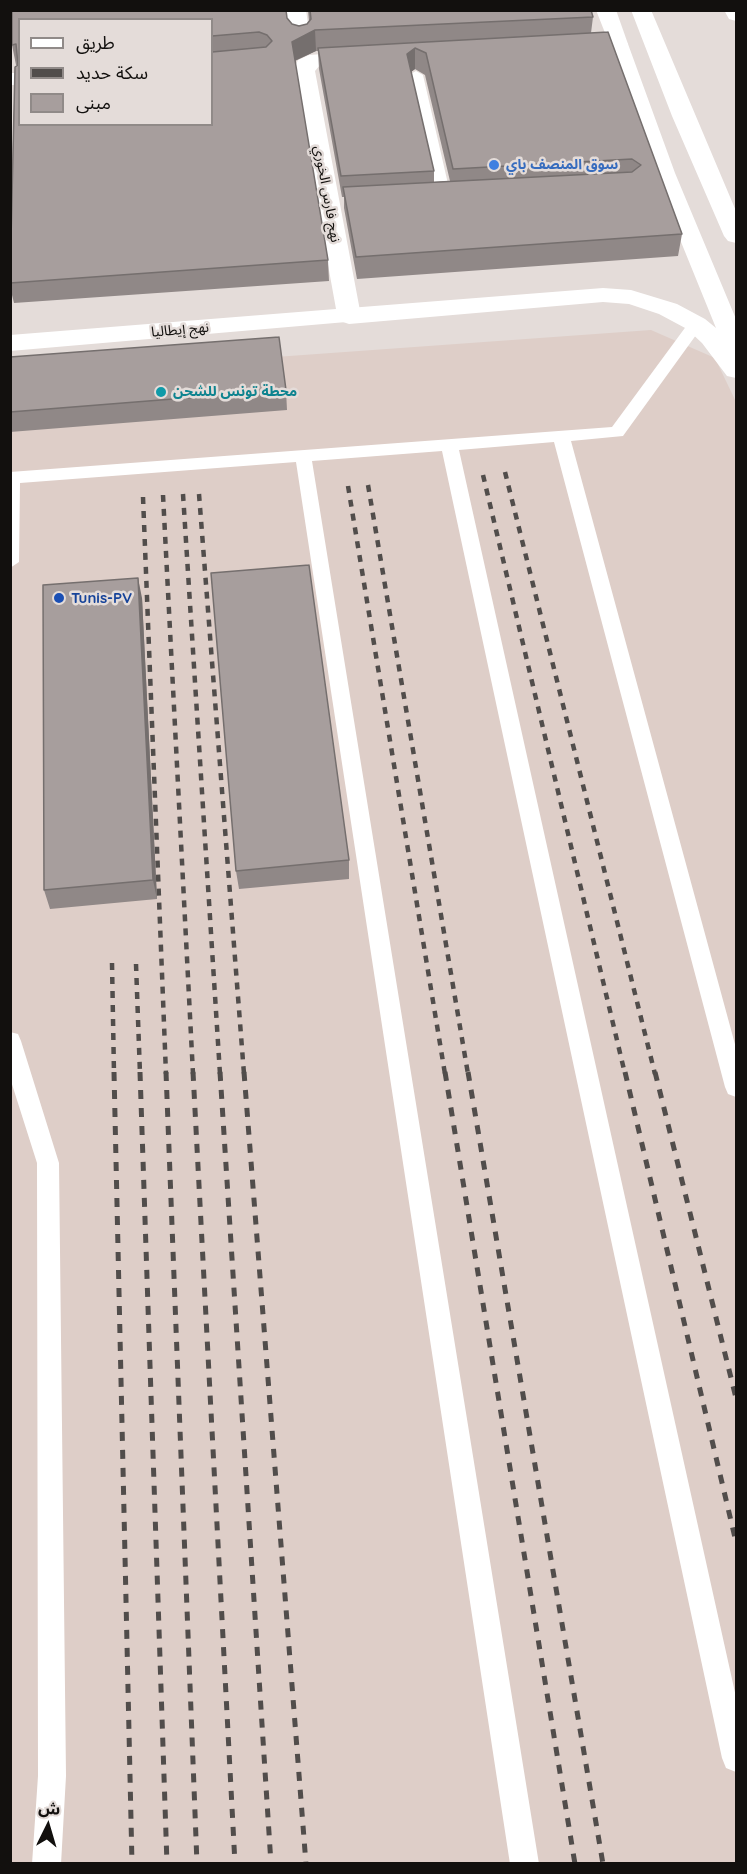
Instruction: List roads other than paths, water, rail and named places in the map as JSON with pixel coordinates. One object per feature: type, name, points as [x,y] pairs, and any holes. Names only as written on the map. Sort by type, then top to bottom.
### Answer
[{"type":"main road","points":[[296,10],[300,38]]},
{"type":"main road","points":[[606,10],[608,45],[736,347]]},
{"type":"main road","points":[[640,10],[683,116],[736,236]]},
{"type":"main road","points":[[734,10],[736,15]]},
{"type":"main road","name":"نهج فارس الخوري","points":[[349,316],[335,203],[304,71],[305,64],[316,59],[387,56]]},
{"type":"main road","name":"نهج إيطاليا","points":[[10,344],[603,295],[631,297],[650,302],[696,324],[711,337],[736,370]]},
{"type":"lane","points":[[416,75],[444,197]]},
{"type":"lane","points":[[10,562],[11,478],[618,432],[696,324]]},
{"type":"lane","points":[[561,436],[736,1088]]},
{"type":"lane","points":[[449,444],[736,1758]]},
{"type":"lane","points":[[303,455],[525,1863]]},
{"type":"lane","points":[[10,1041],[48,1163],[52,1776],[46,1863]]},
{"type":"railway","points":[[505,472],[655,1074]]},
{"type":"railway","points":[[483,475],[625,1074]]},
{"type":"railway","points":[[368,485],[468,1074]]},
{"type":"railway","points":[[348,486],[445,1074]]},
{"type":"railway","points":[[183,494],[220,1074]]},
{"type":"railway","points":[[199,494],[244,1074]]},
{"type":"railway","points":[[163,495],[193,1074]]},
{"type":"railway","points":[[143,497],[166,1074]]},
{"type":"railway","points":[[112,963],[114,1074]]},
{"type":"railway","points":[[136,964],[140,1074]]},
{"type":"railway","points":[[114,1072],[132,1864]]},
{"type":"railway","points":[[140,1072],[167,1864]]},
{"type":"railway","points":[[166,1072],[197,1864]]},
{"type":"railway","points":[[193,1072],[235,1864]]},
{"type":"railway","points":[[220,1072],[271,1864]]},
{"type":"railway","points":[[244,1072],[306,1864]]},
{"type":"railway","points":[[445,1072],[575,1864]]},
{"type":"railway","points":[[468,1072],[603,1864]]},
{"type":"railway","points":[[625,1072],[736,1542]]},
{"type":"railway","points":[[655,1072],[736,1398]]},
{"type":"place","name":"سوق المنصف باي","points":[[494,165]]},
{"type":"place","name":"محطة تونس للشحن","points":[[161,392]]},
{"type":"place","name":"Tunis-PV","points":[[59,598]]}]
